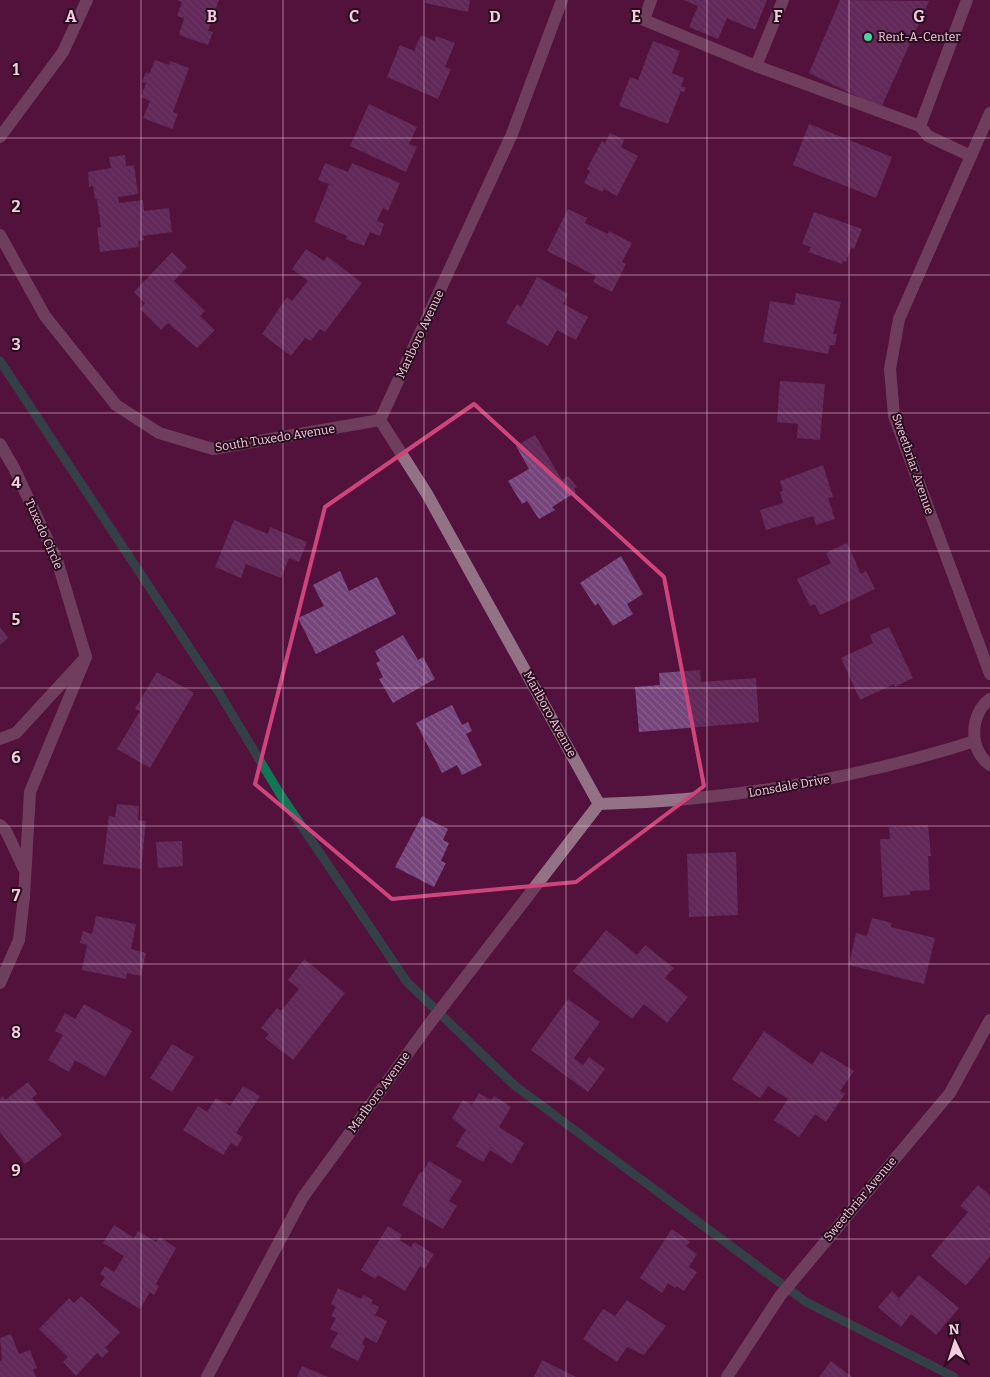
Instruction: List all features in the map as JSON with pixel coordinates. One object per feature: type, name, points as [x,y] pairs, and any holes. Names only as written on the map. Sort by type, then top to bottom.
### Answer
[{"type":"street","points":[[0,137],[64,52],[87,0]]},
{"type":"street","name":"Marlboro Avenue","points":[[208,1377],[303,1198],[445,1003],[599,804],[427,494],[380,420],[512,134],[562,0]]},
{"type":"street","points":[[651,0],[644,20],[756,66],[920,126],[928,136],[971,156]]},
{"type":"street","points":[[756,66],[783,0]]},
{"type":"street","points":[[920,126],[967,0]]},
{"type":"street","name":"Sweetbriar Avenue","points":[[990,114],[900,319],[890,369],[894,416],[990,674]]},
{"type":"street","name":"South Tuxedo Avenue","points":[[0,235],[45,316],[116,405],[159,433],[213,449],[380,420]]},
{"type":"street","name":"Tuxedo Circle","points":[[0,444],[14,468],[58,560],[86,658]]},
{"type":"street","points":[[0,738],[16,733],[86,658]]},
{"type":"street","points":[[0,983],[19,940],[26,871],[30,792],[86,658]]},
{"type":"street","points":[[990,699],[978,713],[974,726],[978,752],[990,765]]},
{"type":"street","name":"Lonsdale Drive","points":[[599,804],[698,799],[805,785],[910,761],[975,741]]},
{"type":"street","points":[[0,825],[26,871]]},
{"type":"street","name":"Sweetbriar Avenue","points":[[727,1377],[780,1296],[950,1093],[990,1020]]},
{"type":"highlighted area","points":[[474,404],[664,577],[704,786],[576,882],[392,899],[255,784],[325,507]]},
{"type":"building","points":[[177,0],[219,0],[208,31],[213,32],[208,45],[179,35],[184,18],[177,16],[182,2]]},
{"type":"building","points":[[426,0],[470,0],[468,12],[425,3]]},
{"type":"building","points":[[683,0],[767,0],[755,30],[727,18],[718,39],[689,27],[698,6]]},
{"type":"building","name":"Rent-A-Center","points":[[840,0],[929,1],[881,108],[809,73]]},
{"type":"building","points":[[421,35],[435,41],[436,36],[455,43],[445,67],[451,69],[438,99],[387,77],[400,45],[414,51]]},
{"type":"building","points":[[653,41],[680,51],[672,73],[684,78],[681,86],[686,88],[684,92],[681,91],[668,124],[619,106],[630,77],[638,80]]},
{"type":"building","points":[[155,60],[169,65],[170,61],[189,68],[173,112],[178,114],[172,129],[143,118],[150,101],[141,97],[146,83],[142,82],[146,72],[149,74]]},
{"type":"building","points":[[369,104],[417,127],[409,144],[417,147],[406,172],[350,146]]},
{"type":"building","points":[[809,124],[892,157],[876,198],[793,165]]},
{"type":"building","points":[[610,133],[624,140],[621,147],[638,156],[617,196],[604,189],[602,192],[584,183],[590,171],[587,169],[602,141],[605,143]]},
{"type":"building","points":[[125,155],[126,166],[134,165],[138,194],[118,197],[119,203],[143,200],[144,211],[169,208],[172,232],[143,236],[144,240],[138,241],[139,247],[100,252],[97,228],[101,227],[97,199],[95,199],[93,186],[89,187],[88,172],[111,168],[109,157]]},
{"type":"building","points":[[325,163],[348,172],[352,163],[400,183],[388,211],[383,208],[377,221],[384,224],[380,236],[370,232],[364,246],[346,239],[347,236],[314,222],[329,184],[318,180]]},
{"type":"building","points":[[568,209],[587,218],[585,223],[608,234],[609,231],[632,243],[622,262],[626,264],[612,292],[593,282],[596,276],[547,251]]},
{"type":"building","points":[[814,212],[862,229],[854,249],[851,248],[846,262],[843,261],[842,264],[808,252],[811,247],[802,244]]},
{"type":"building","points":[[306,249],[324,261],[327,256],[362,283],[325,332],[320,329],[311,341],[305,338],[291,356],[262,334],[287,297],[292,301],[308,281],[292,269]]},
{"type":"building","points":[[172,252],[187,267],[174,281],[205,311],[200,316],[215,330],[197,348],[168,323],[161,330],[140,309],[145,303],[134,292]]},
{"type":"building","points":[[537,277],[568,294],[563,304],[588,317],[576,340],[557,330],[548,346],[506,323],[517,304],[521,307]]},
{"type":"building","points":[[796,293],[841,302],[833,334],[837,334],[835,345],[830,345],[828,354],[763,342],[770,301],[794,305]]},
{"type":"building","points":[[780,381],[825,384],[820,440],[797,438],[798,424],[777,422]]},
{"type":"building","points":[[535,435],[562,480],[568,476],[577,487],[574,489],[576,492],[552,507],[555,510],[539,519],[527,501],[522,504],[508,481],[529,469],[516,446]]},
{"type":"building","points":[[823,465],[833,497],[828,498],[835,519],[816,525],[813,516],[766,530],[760,510],[783,503],[780,492],[783,491],[780,481]]},
{"type":"building","points":[[234,520],[268,534],[270,527],[307,542],[299,562],[289,558],[281,578],[246,564],[241,578],[215,567]]},
{"type":"building","points":[[847,543],[861,574],[866,571],[875,589],[820,615],[815,604],[810,606],[797,579],[831,563],[826,553]]},
{"type":"building","points":[[621,556],[643,594],[627,604],[633,614],[613,626],[598,603],[595,606],[580,583]]},
{"type":"building","points":[[340,571],[349,591],[377,577],[396,614],[316,654],[298,618],[324,606],[313,585]]},
{"type":"building","points":[[0,627],[8,638],[0,645]]},
{"type":"building","points":[[889,627],[913,678],[895,687],[894,684],[860,700],[841,658],[873,643],[870,635]]},
{"type":"building","points":[[403,635],[418,660],[423,657],[435,679],[393,703],[379,679],[383,677],[376,663],[380,661],[375,651]]},
{"type":"building","points":[[700,670],[701,682],[756,678],[759,722],[639,732],[635,687],[660,685],[659,673]]},
{"type":"building","points":[[157,672],[194,693],[150,768],[117,749],[140,711],[135,709]]},
{"type":"building","points":[[452,705],[462,725],[468,722],[472,731],[466,734],[482,765],[462,775],[457,765],[442,773],[416,723]]},
{"type":"building","points":[[117,804],[139,806],[138,820],[146,821],[141,869],[103,864],[109,816],[115,817]]},
{"type":"building","points":[[422,816],[448,829],[443,840],[449,843],[441,861],[446,863],[434,887],[395,867]]},
{"type":"building","points":[[928,825],[931,856],[928,856],[930,890],[910,891],[910,895],[883,897],[880,839],[890,839],[889,827]]},
{"type":"building","points":[[182,841],[183,866],[158,868],[156,842]]},
{"type":"building","points":[[736,852],[738,915],[689,917],[687,854]]},
{"type":"building","points":[[96,916],[136,924],[131,949],[146,953],[141,976],[127,973],[126,979],[82,970],[87,945],[80,943],[83,931],[92,934]]},
{"type":"building","points":[[872,918],[892,923],[891,927],[935,938],[924,984],[849,965],[856,933],[867,936]]},
{"type":"building","points":[[606,930],[637,955],[645,945],[674,968],[665,978],[688,997],[667,1023],[644,1004],[632,1019],[573,971]]},
{"type":"building","points":[[304,959],[345,993],[293,1060],[265,1038],[269,1034],[261,1028],[277,1008],[281,1011],[299,989],[288,980]]},
{"type":"building","points":[[568,999],[600,1022],[574,1058],[583,1065],[589,1057],[605,1069],[588,1092],[531,1050]]},
{"type":"building","points":[[84,1004],[132,1031],[105,1077],[75,1060],[69,1072],[48,1060],[63,1035],[55,1031],[65,1013],[75,1019]]},
{"type":"building","points":[[764,1031],[812,1065],[821,1051],[854,1071],[840,1091],[845,1094],[826,1122],[815,1114],[799,1137],[774,1120],[788,1099],[768,1086],[760,1098],[732,1079]]},
{"type":"building","points":[[172,1044],[194,1057],[172,1092],[150,1078]]},
{"type":"building","points":[[28,1082],[37,1094],[32,1098],[62,1135],[25,1164],[0,1132],[0,1098],[3,1096],[5,1100]]},
{"type":"building","points":[[243,1086],[260,1096],[236,1133],[243,1137],[237,1147],[231,1143],[223,1155],[183,1130],[198,1106],[207,1112],[216,1098],[230,1106]]},
{"type":"building","points":[[479,1093],[491,1100],[494,1096],[511,1107],[499,1127],[524,1143],[512,1164],[490,1150],[483,1162],[456,1146],[466,1130],[452,1118],[463,1100],[472,1105]]},
{"type":"building","points":[[429,1161],[462,1181],[449,1201],[457,1206],[443,1229],[402,1205],[420,1172],[422,1173]]},
{"type":"building","points":[[978,1185],[990,1195],[990,1256],[966,1286],[931,1256],[968,1212],[960,1206]]},
{"type":"building","points":[[114,1225],[134,1238],[138,1231],[156,1242],[160,1237],[176,1248],[156,1284],[159,1286],[154,1295],[150,1292],[140,1309],[100,1285],[105,1277],[100,1274],[105,1266],[114,1272],[124,1256],[103,1243]]},
{"type":"building","points":[[388,1226],[402,1235],[399,1240],[411,1247],[414,1242],[434,1254],[425,1269],[420,1266],[405,1291],[378,1275],[375,1279],[361,1270]]},
{"type":"building","points":[[672,1229],[690,1242],[686,1246],[697,1254],[689,1267],[697,1272],[684,1291],[668,1283],[662,1293],[640,1278]]},
{"type":"building","points":[[919,1275],[959,1308],[936,1335],[911,1314],[901,1327],[878,1307],[892,1291],[899,1298]]},
{"type":"building","points":[[338,1288],[361,1299],[363,1295],[373,1300],[371,1303],[379,1307],[375,1315],[387,1321],[377,1343],[365,1337],[362,1345],[365,1346],[358,1361],[330,1347],[338,1333],[330,1329],[336,1318],[331,1316],[336,1307],[331,1304]]},
{"type":"building","points":[[81,1296],[120,1332],[105,1348],[109,1351],[102,1358],[97,1353],[76,1376],[63,1362],[68,1357],[39,1329],[69,1298],[74,1303]]},
{"type":"building","points":[[627,1300],[666,1326],[644,1355],[627,1347],[617,1362],[583,1339],[603,1309],[615,1316]]},
{"type":"building","points":[[11,1334],[19,1354],[30,1350],[37,1368],[33,1369],[36,1377],[0,1377],[0,1361],[2,1360],[0,1338]]},
{"type":"building","points":[[542,1360],[576,1377],[534,1377]]},
{"type":"building","points":[[831,1361],[852,1377],[819,1377]]},
{"type":"building","points":[[302,1366],[328,1377],[297,1377]]},
{"type":"waterway","points":[[0,361],[218,691],[280,794],[407,982],[514,1085],[806,1302],[954,1377]]},
{"type":"place","name":"Rent-A-Center","points":[[868,37]]}]
